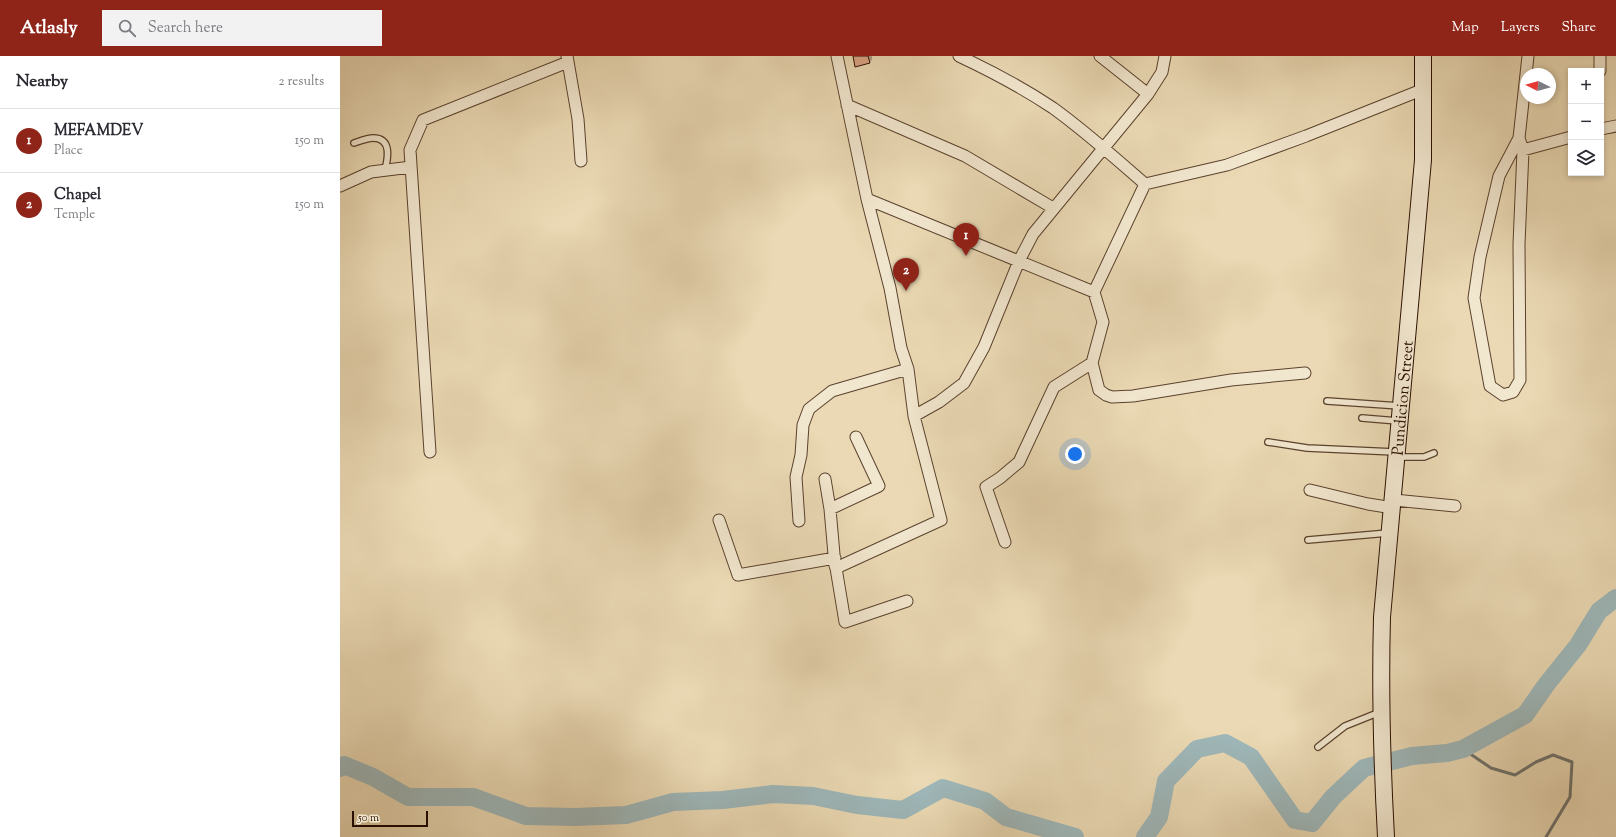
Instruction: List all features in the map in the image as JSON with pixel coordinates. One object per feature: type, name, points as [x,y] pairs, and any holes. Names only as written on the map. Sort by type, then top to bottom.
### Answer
[{"type":"main road","name":"Pundicion Street","points":[[1386,837],[1382,711],[1382,617],[1423,160],[1423,56]]},
{"type":"street","points":[[719,520],[738,575],[835,563],[941,520],[914,416],[908,369],[901,348],[890,288],[867,199],[837,56]]},
{"type":"street","points":[[959,56],[1005,78],[1053,108],[1103,147],[1145,184]]},
{"type":"street","points":[[1100,56],[1148,94]]},
{"type":"street","points":[[914,416],[939,402],[964,383],[984,348],[1019,261],[1033,234],[1148,94],[1162,72],[1165,56]]},
{"type":"street","points":[[1519,138],[1523,150],[1519,244],[1520,380],[1514,392],[1503,395],[1490,386],[1474,298],[1480,257],[1499,176],[1519,138],[1528,56]]},
{"type":"street","points":[[1600,56],[1600,68]]},
{"type":"street","points":[[430,452],[410,150],[423,120],[568,59],[578,119],[581,162]]},
{"type":"street","points":[[1145,184],[1227,164],[1306,136],[1424,89]]},
{"type":"street","points":[[847,105],[965,156],[1053,208]]},
{"type":"street","points":[[1604,128],[1616,126]]},
{"type":"street","points":[[1523,150],[1568,138]]},
{"type":"street","points":[[340,186],[371,172],[411,167]]},
{"type":"street","points":[[1145,184],[1094,292],[1103,322],[1092,363],[1099,390],[1112,397],[1133,396],[1231,380],[1305,373]]},
{"type":"street","points":[[867,199],[1094,292]]},
{"type":"street","points":[[1005,542],[986,487],[1000,478],[1019,462],[1054,387],[1092,363]]},
{"type":"street","points":[[799,521],[796,477],[801,455],[803,425],[809,409],[832,391],[908,369]]},
{"type":"street","points":[[830,509],[879,486],[856,437]]},
{"type":"street","points":[[825,479],[830,509],[835,563],[845,622],[907,601]]},
{"type":"street","points":[[1310,490],[1368,504],[1455,506]]},
{"type":"lane","points":[[354,143],[372,138],[379,139],[385,143],[388,149],[388,157],[385,170]]},
{"type":"lane","points":[[1327,401],[1401,414]]},
{"type":"lane","points":[[1362,418],[1401,414]]},
{"type":"lane","points":[[1268,442],[1307,448],[1424,457],[1434,453]]},
{"type":"lane","points":[[1308,540],[1390,533]]},
{"type":"lane","points":[[1318,747],[1345,726],[1382,711]]},
{"type":"building","points":[[853,56],[868,56],[870,63],[855,67]]},
{"type":"waterway","points":[[1145,837],[1159,817],[1166,781],[1197,749],[1225,743],[1251,757],[1295,820],[1312,823],[1333,797],[1364,768],[1412,756],[1447,753],[1463,749],[1525,715],[1546,685],[1578,645],[1599,611],[1616,598]]},
{"type":"waterway","points":[[1463,749],[1491,768],[1515,775],[1536,762],[1553,755],[1572,762],[1570,797],[1546,837]]},
{"type":"waterway","points":[[340,768],[344,765],[373,777],[408,797],[473,797],[526,816],[575,817],[626,815],[673,802],[723,800],[773,794],[813,796],[857,805],[903,810],[943,788],[985,801],[1006,817],[1075,837]]},
{"type":"place","name":"MEFAMDEV","points":[[966,256]]},
{"type":"place","name":"Chapel","points":[[906,291]]}]
